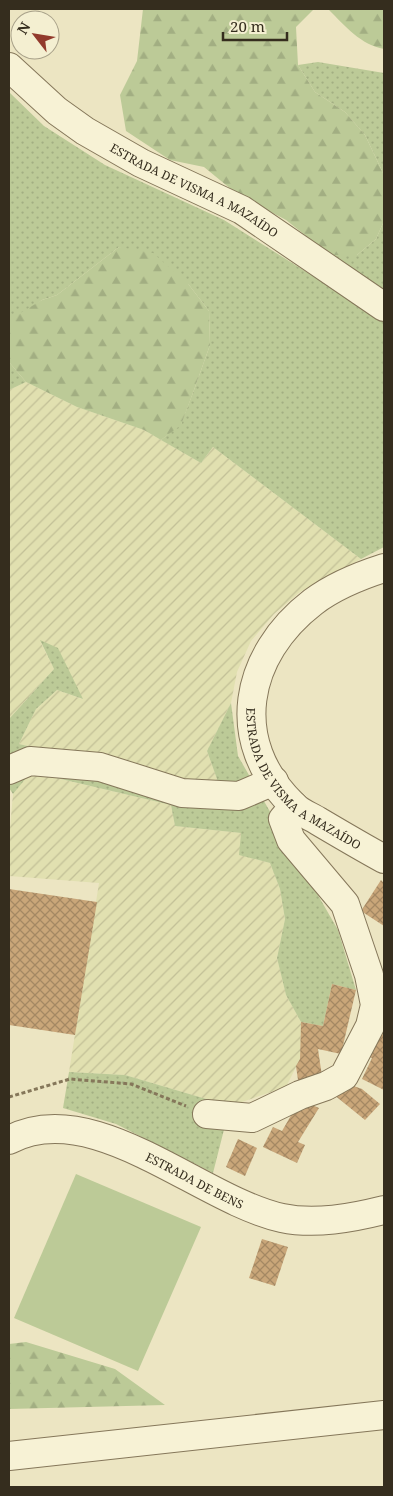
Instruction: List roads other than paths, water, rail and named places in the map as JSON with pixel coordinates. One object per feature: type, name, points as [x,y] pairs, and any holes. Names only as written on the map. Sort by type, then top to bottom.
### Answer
[{"type":"street","name":"ESTRADA DE VISMA A MAZAÍDO","points":[[9,67],[57,111],[85,131],[141,163],[242,210],[384,307]]},
{"type":"street","name":"ESTRADA DE VISMA A MAZAÍDO","points":[[384,568],[354,578],[313,601],[281,630],[266,652],[256,676],[250,705],[252,733],[261,760],[274,781],[294,806],[384,859]]},
{"type":"street","points":[[9,770],[30,760],[100,767],[182,793],[239,796],[274,781]]},
{"type":"street","points":[[207,1114],[252,1118],[300,1095],[326,1086],[344,1076],[377,1027],[369,975],[345,904],[291,840],[283,819],[294,806]]},
{"type":"street","name":"ESTRADA DE BENS","points":[[9,1140],[23,1133],[70,1128],[108,1139],[250,1207],[283,1218],[318,1222],[384,1210]]},
{"type":"street","points":[[9,1456],[384,1415]]}]
